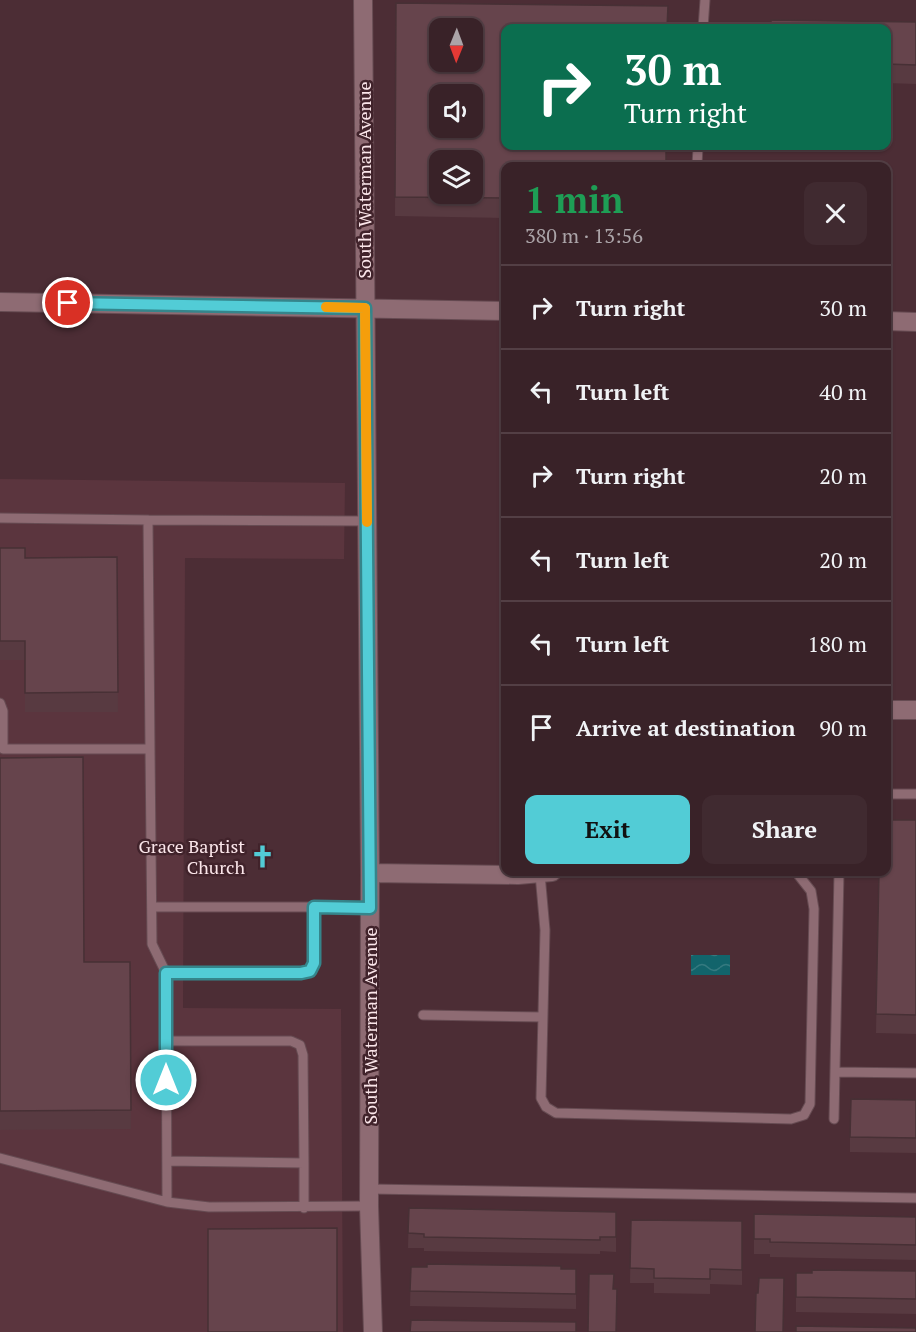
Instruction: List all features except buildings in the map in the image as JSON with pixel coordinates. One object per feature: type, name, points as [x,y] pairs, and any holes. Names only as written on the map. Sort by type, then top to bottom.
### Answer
[{"type":"street","name":"South Waterman Avenue","points":[[363,0],[370,873],[369,1198],[373,1332]]},
{"type":"street","points":[[0,302],[501,312]]},
{"type":"street","points":[[891,321],[916,322]]},
{"type":"street","points":[[891,710],[916,710]]},
{"type":"street","points":[[370,873],[501,875]]},
{"type":"lane","points":[[704,24],[705,0]]},
{"type":"lane","points":[[0,518],[367,521]]},
{"type":"lane","points":[[148,520],[152,944],[166,973],[167,1202]]},
{"type":"lane","points":[[0,703],[3,711],[2,749],[150,749]]},
{"type":"lane","points":[[891,794],[916,794]]},
{"type":"lane","points":[[546,876],[541,1098],[546,1107],[556,1113],[791,1119],[804,1115],[810,1104],[814,909],[811,891],[799,876]]},
{"type":"lane","points":[[834,1119],[839,876]]},
{"type":"lane","points":[[152,907],[370,908]]},
{"type":"lane","points":[[166,973],[301,973],[310,971],[314,963],[314,907]]},
{"type":"lane","points":[[423,1015],[543,1017]]},
{"type":"lane","points":[[166,1041],[291,1041],[300,1046],[303,1056],[304,1208]]},
{"type":"lane","points":[[835,1072],[916,1073]]},
{"type":"lane","points":[[0,1158],[167,1202],[209,1207],[304,1208],[369,1198],[916,1198]]},
{"type":"lane","points":[[167,1161],[304,1163]]},
{"type":"shaded area","points":[[0,479],[345,483],[344,559],[185,558],[183,1008],[341,1009],[343,1332],[0,1332]]},
{"type":"water","points":[[691,955],[730,955],[730,975],[691,975]]},
{"type":"slow traffic","points":[[326,307],[365,308],[367,522]]},
{"type":"place","name":"Grace Baptist Church","points":[[263,856]]},
{"type":"route","points":[[68,303],[365,308],[370,908],[314,907],[314,963],[310,971],[301,973],[166,973],[166,1080]]}]
